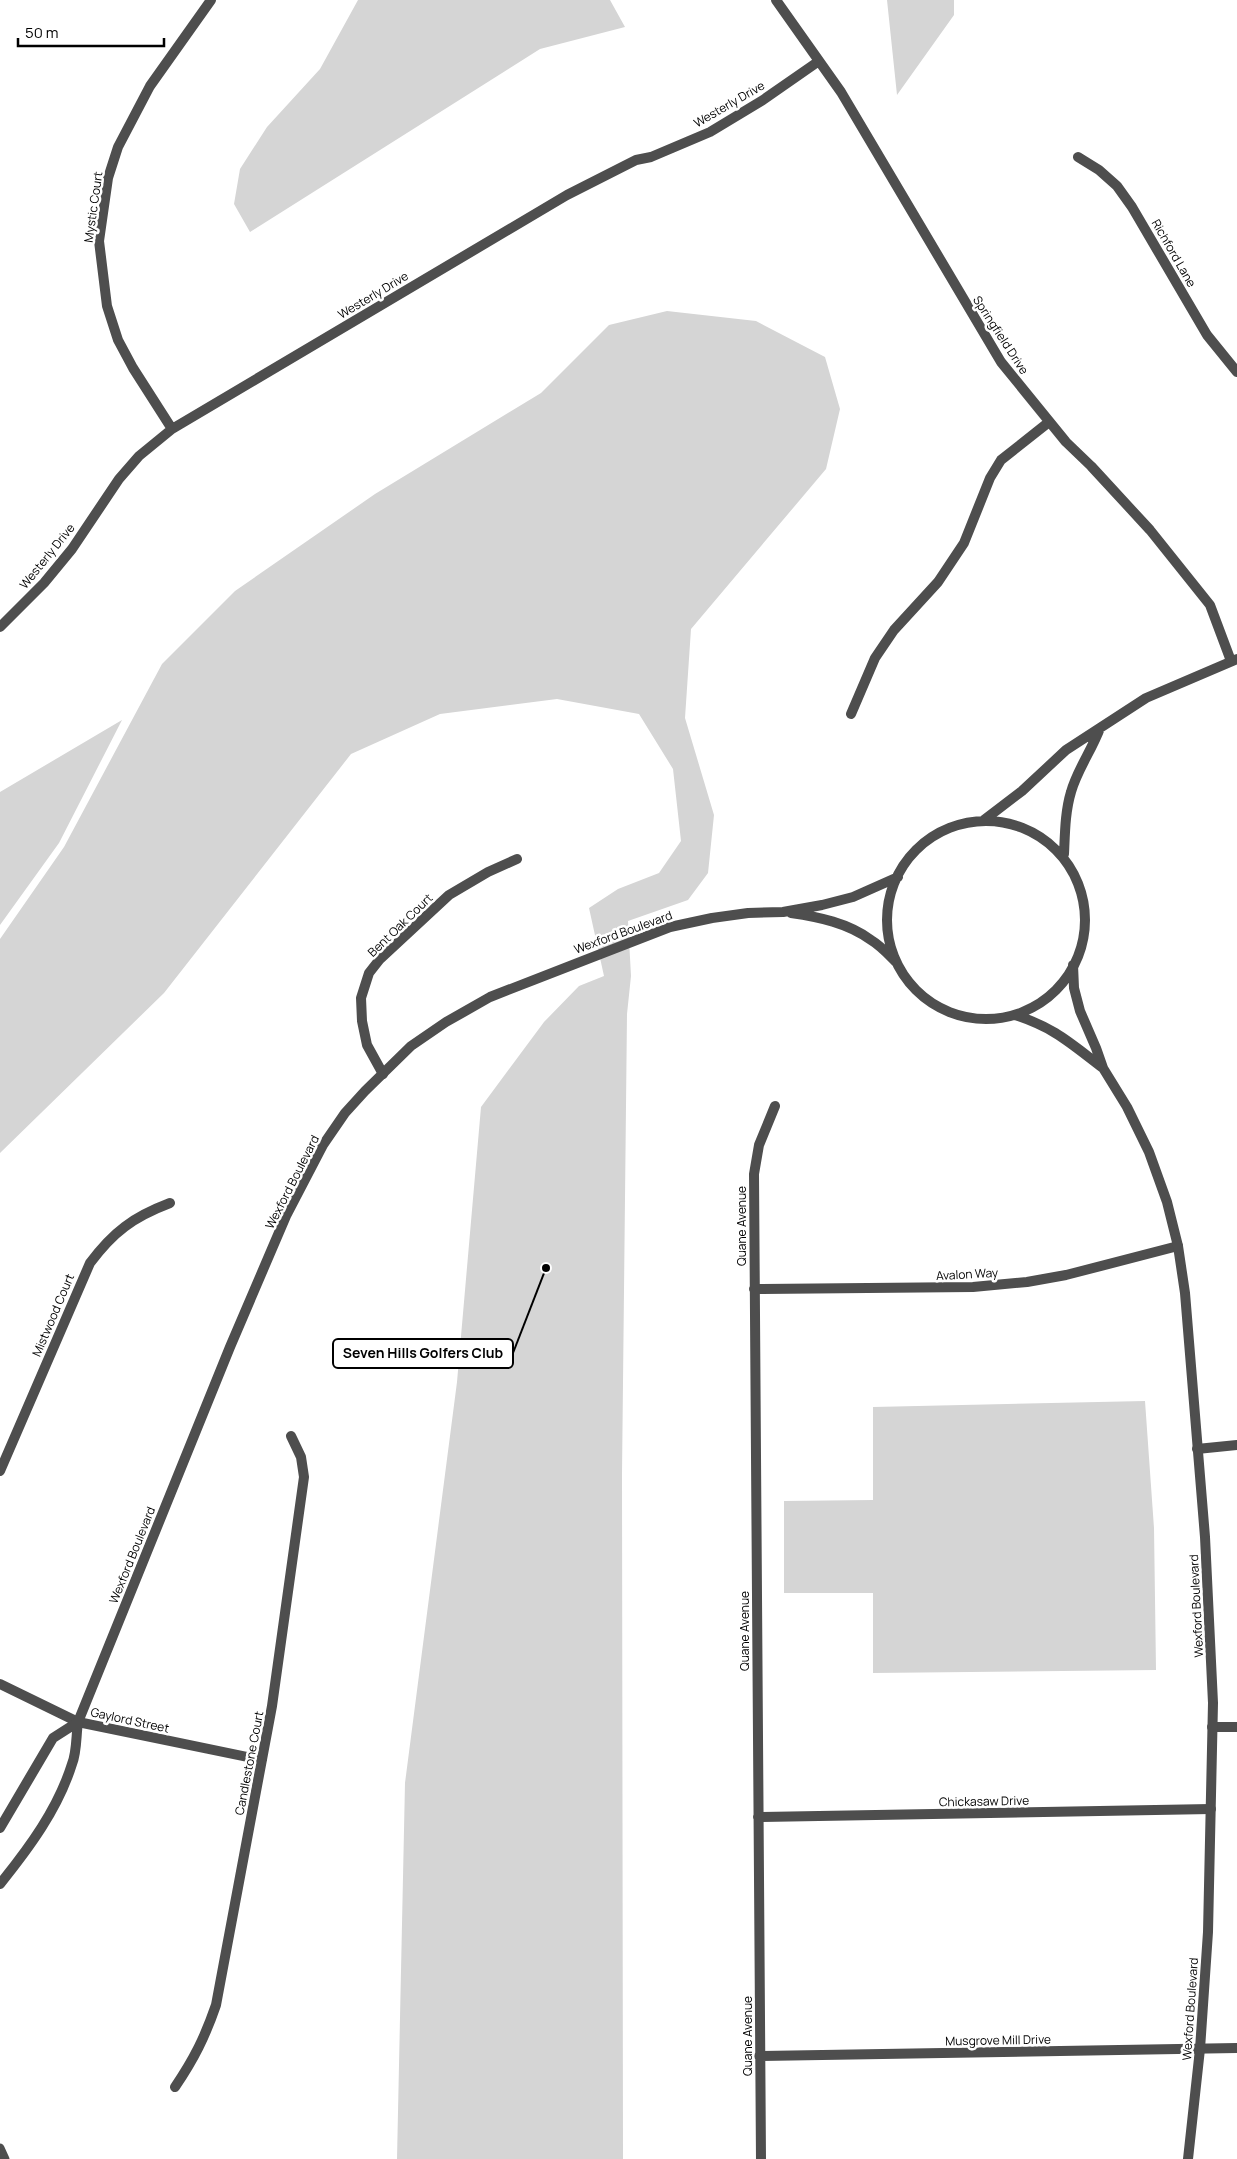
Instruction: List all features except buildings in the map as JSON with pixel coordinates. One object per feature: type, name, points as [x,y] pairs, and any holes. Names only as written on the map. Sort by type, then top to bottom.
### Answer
[{"type":"street","name":"Mystic Court","points":[[172,429],[133,368],[118,340],[108,306],[99,241],[108,178],[118,147],[150,86],[211,0]]},
{"type":"street","name":"Springfield Drive","points":[[776,0],[841,92],[1001,362],[1049,422],[1150,530],[1210,605],[1234,660]]},
{"type":"street","name":"Westerly Drive","points":[[0,627],[44,583],[72,548],[119,479],[139,456],[172,429],[567,195],[636,160],[651,157],[710,132],[763,100],[819,60]]},
{"type":"street","name":"Richford Lane","points":[[1078,158],[1099,170],[1117,186],[1132,207],[1207,335],[1237,372]]},
{"type":"street","points":[[851,714],[875,658],[894,630],[938,582],[964,543],[990,478],[1001,460],[1049,422]]},
{"type":"street","points":[[984,820],[1022,791],[1066,750],[1146,698],[1234,660]]},
{"type":"street","points":[[1064,854],[1066,813],[1071,790],[1093,749],[1100,728]]},
{"type":"street","points":[[1001,820],[1027,829],[1044,838],[1064,854],[1080,888],[1084,908],[1084,927],[1080,946],[1073,964],[1060,984],[1049,996],[1036,1006],[1015,1015],[992,1019],[976,1019],[960,1016],[939,1008],[925,998],[909,982],[897,963],[890,941],[888,918],[891,898],[898,877],[911,857],[927,841],[947,829],[965,823],[1001,820]]},
{"type":"street","name":"Bent Oak Court","points":[[383,1074],[367,1045],[362,1021],[361,998],[369,973],[380,959],[448,896],[488,872],[517,859]]},
{"type":"street","name":"Wexford Boulevard","points":[[0,1884],[30,1847],[53,1807],[73,1763],[78,1722],[230,1347],[286,1216],[323,1145],[345,1113],[411,1046],[446,1022],[490,997],[670,927],[748,913],[783,912],[854,897],[898,877]]},
{"type":"street","name":"Wexford Boulevard","points":[[783,912],[822,918],[853,930],[871,940],[897,963]]},
{"type":"street","name":"Wexford Boulevard","points":[[1073,964],[1074,988],[1080,1011],[1103,1068],[1127,1107],[1149,1152],[1167,1202],[1178,1246],[1185,1293],[1205,1537],[1213,1703],[1208,1932],[1200,2049],[1188,2159]]},
{"type":"street","name":"Wexford Boulevard","points":[[1015,1015],[1040,1023],[1054,1031],[1103,1068]]},
{"type":"street","name":"Quane Avenue","points":[[760,2159],[754,1174],[759,1145],[775,1106]]},
{"type":"street","name":"Mistwood Court","points":[[0,1471],[90,1264],[105,1243],[126,1224],[144,1213],[170,1204]]},
{"type":"street","name":"Avalon Way","points":[[754,1289],[973,1288],[1066,1275],[1178,1246]]},
{"type":"street","name":"Candlestone Court","points":[[174,2087],[206,2035],[216,2005],[272,1706],[303,1495],[304,1478],[301,1457],[291,1436]]},
{"type":"street","points":[[1197,1449],[1237,1445]]},
{"type":"street","name":"Gaylord Street","points":[[0,1684],[78,1722],[262,1760]]},
{"type":"street","points":[[0,1828],[53,1738],[78,1722]]},
{"type":"street","points":[[1212,1727],[1237,1726]]},
{"type":"street","name":"Chickasaw Drive","points":[[758,1817],[1210,1809]]},
{"type":"street","name":"Musgrove Mill Drive","points":[[759,2056],[1237,2048]]},
{"type":"lane","points":[[0,2148],[6,2159]]},
{"type":"shaded area","points":[[358,0],[610,0],[625,27],[540,49],[250,232],[234,204],[240,169],[267,127],[320,69]]},
{"type":"shaded area","points":[[887,0],[954,0],[954,15],[897,95]]},
{"type":"shaded area","points":[[667,311],[756,321],[825,357],[840,409],[826,469],[691,629],[685,718],[714,815],[708,873],[688,900],[628,921],[631,976],[627,1014],[622,1475],[623,2159],[397,2159],[405,1783],[457,1382],[481,1107],[544,1022],[579,986],[604,976],[589,908],[618,889],[659,873],[681,841],[673,769],[639,714],[557,699],[440,714],[351,754],[164,993],[0,1153],[0,939],[64,847],[162,664],[235,591],[375,494],[541,393],[609,325]]},
{"type":"shaded area","points":[[122,720],[59,843],[0,925],[0,792]]},
{"type":"shaded area","points":[[1145,1401],[1154,1528],[1156,1670],[873,1673],[873,1593],[784,1593],[784,1501],[873,1500],[873,1407]]},
{"type":"place","name":"Seven Hills Golfers Club","points":[[546,1268]]}]
